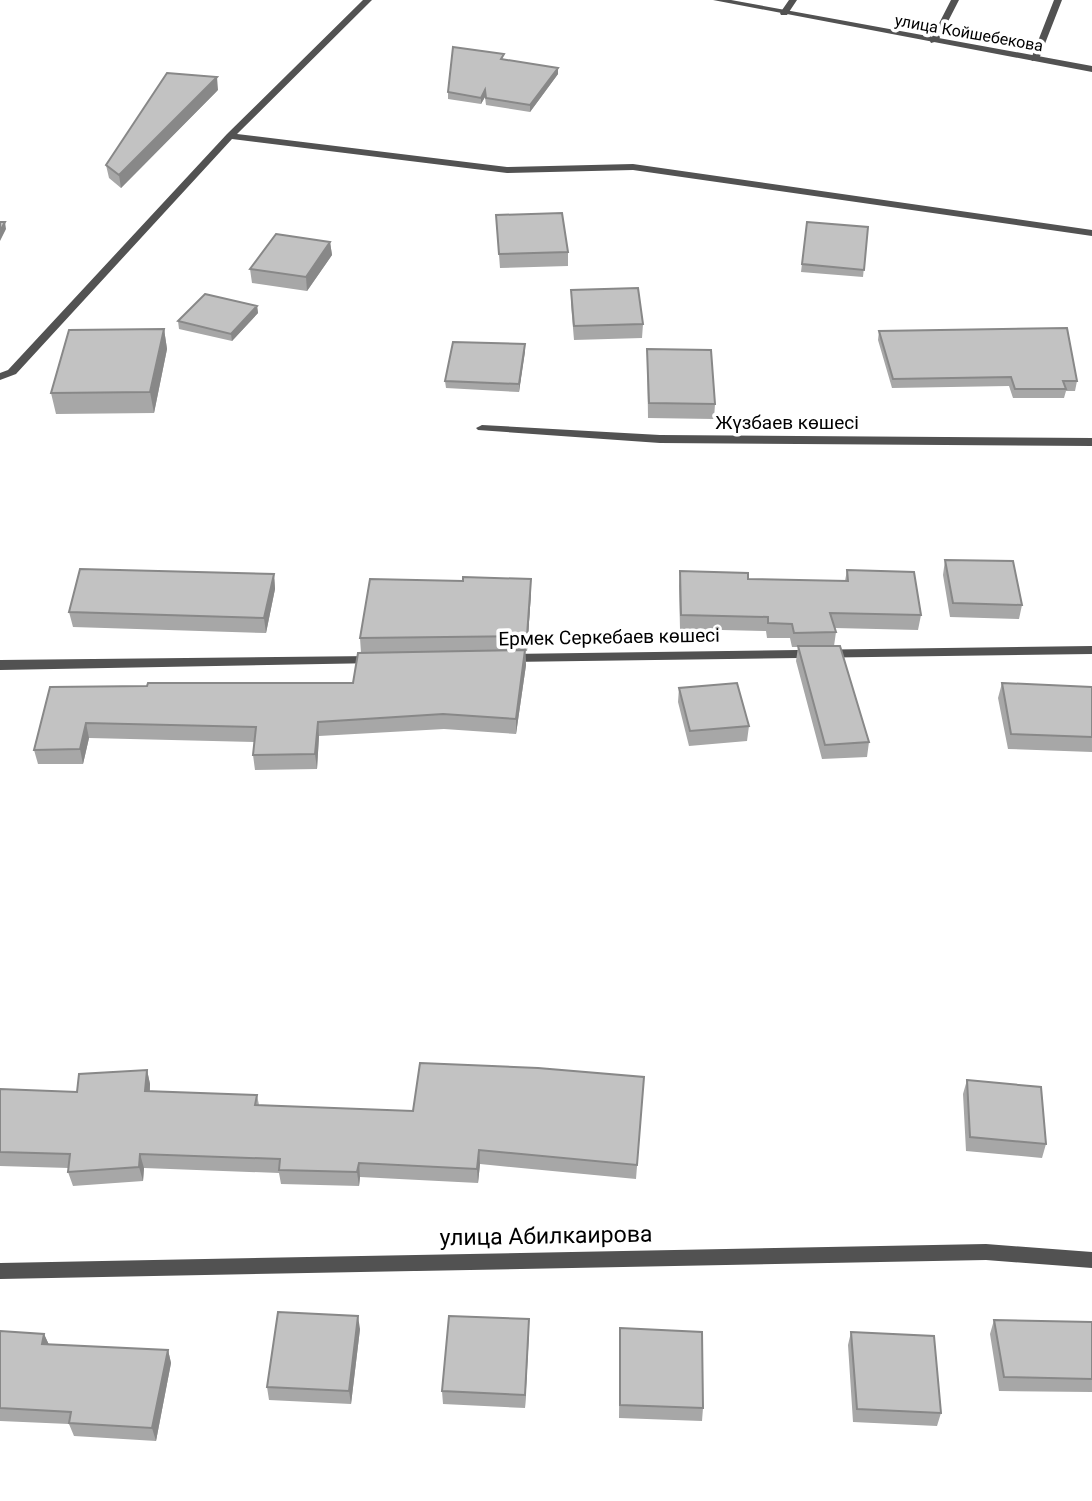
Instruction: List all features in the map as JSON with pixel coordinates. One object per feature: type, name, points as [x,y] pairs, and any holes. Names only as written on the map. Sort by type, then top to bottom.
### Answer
[{"type":"street","points":[[0,377],[12,372],[230,136],[368,0]]},
{"type":"street","name":"улица Койшебекова","points":[[716,0],[1092,69]]},
{"type":"street","points":[[784,13],[793,0]]},
{"type":"street","points":[[934,41],[955,0]]},
{"type":"street","points":[[1034,59],[1058,0]]},
{"type":"street","points":[[230,136],[507,170],[633,167],[1090,230]]},
{"type":"street","name":"Жүзбаев көшесі","points":[[482,428],[660,439],[1092,442]]},
{"type":"street","name":"Ермек Серкебаев көшесі","points":[[498,658],[1092,650]]},
{"type":"street","points":[[0,665],[387,660]]},
{"type":"street","name":"улица Абилкаирова","points":[[0,1271],[986,1252],[1092,1260]]},
{"type":"building","points":[[453,47],[504,54],[501,59],[558,68],[530,105],[486,98],[485,90],[481,98],[448,92]]},
{"type":"building","points":[[167,73],[217,77],[119,175],[106,165]]},
{"type":"building","points":[[562,213],[568,252],[499,254],[496,215]]},
{"type":"building","points":[[807,222],[868,227],[864,270],[802,264]]},
{"type":"building","points":[[276,234],[330,242],[306,277],[250,269]]},
{"type":"building","points":[[638,288],[643,324],[574,326],[571,290]]},
{"type":"building","points":[[205,294],[257,306],[231,334],[178,321]]},
{"type":"building","points":[[1067,328],[1077,381],[1063,381],[1066,389],[1015,389],[1011,377],[893,379],[879,331]]},
{"type":"building","points":[[164,329],[150,392],[51,393],[69,330]]},
{"type":"building","points":[[453,342],[525,344],[519,384],[445,381]]},
{"type":"building","points":[[647,349],[711,350],[715,404],[649,403]]},
{"type":"building","points":[[945,560],[1013,561],[1022,605],[953,603]]},
{"type":"building","points":[[80,569],[274,574],[264,618],[69,612]]},
{"type":"building","points":[[847,570],[914,572],[921,615],[830,613],[836,632],[794,633],[792,624],[768,623],[768,617],[681,615],[680,571],[748,573],[748,579],[848,581]]},
{"type":"building","points":[[463,577],[531,579],[527,636],[360,638],[370,579],[463,581]]},
{"type":"building","points":[[798,646],[840,646],[869,742],[825,745]]},
{"type":"building","points":[[525,650],[516,719],[443,714],[318,722],[315,754],[253,755],[256,727],[86,723],[80,749],[34,750],[50,687],[147,686],[148,683],[353,683],[358,653]]},
{"type":"building","points":[[737,683],[749,726],[690,731],[679,688]]},
{"type":"building","points":[[1002,683],[1092,687],[1092,737],[1011,734]]},
{"type":"building","points":[[420,1063],[538,1068],[644,1077],[637,1165],[479,1150],[477,1169],[359,1163],[357,1172],[279,1170],[280,1159],[140,1154],[139,1167],[68,1172],[70,1154],[0,1152],[0,1089],[77,1092],[79,1074],[147,1070],[145,1091],[257,1095],[255,1105],[413,1111]]},
{"type":"building","points":[[967,1080],[1041,1087],[1046,1144],[970,1137]]},
{"type":"building","points":[[278,1312],[358,1316],[349,1391],[267,1387]]},
{"type":"building","points":[[449,1316],[529,1319],[525,1395],[442,1391]]},
{"type":"building","points":[[994,1320],[1092,1322],[1092,1379],[1004,1377]]},
{"type":"building","points":[[620,1328],[702,1332],[703,1408],[620,1405]]},
{"type":"building","points":[[0,1331],[44,1334],[42,1344],[168,1350],[152,1428],[69,1423],[71,1412],[0,1408]]},
{"type":"building","points":[[851,1332],[934,1336],[941,1413],[857,1409]]}]
